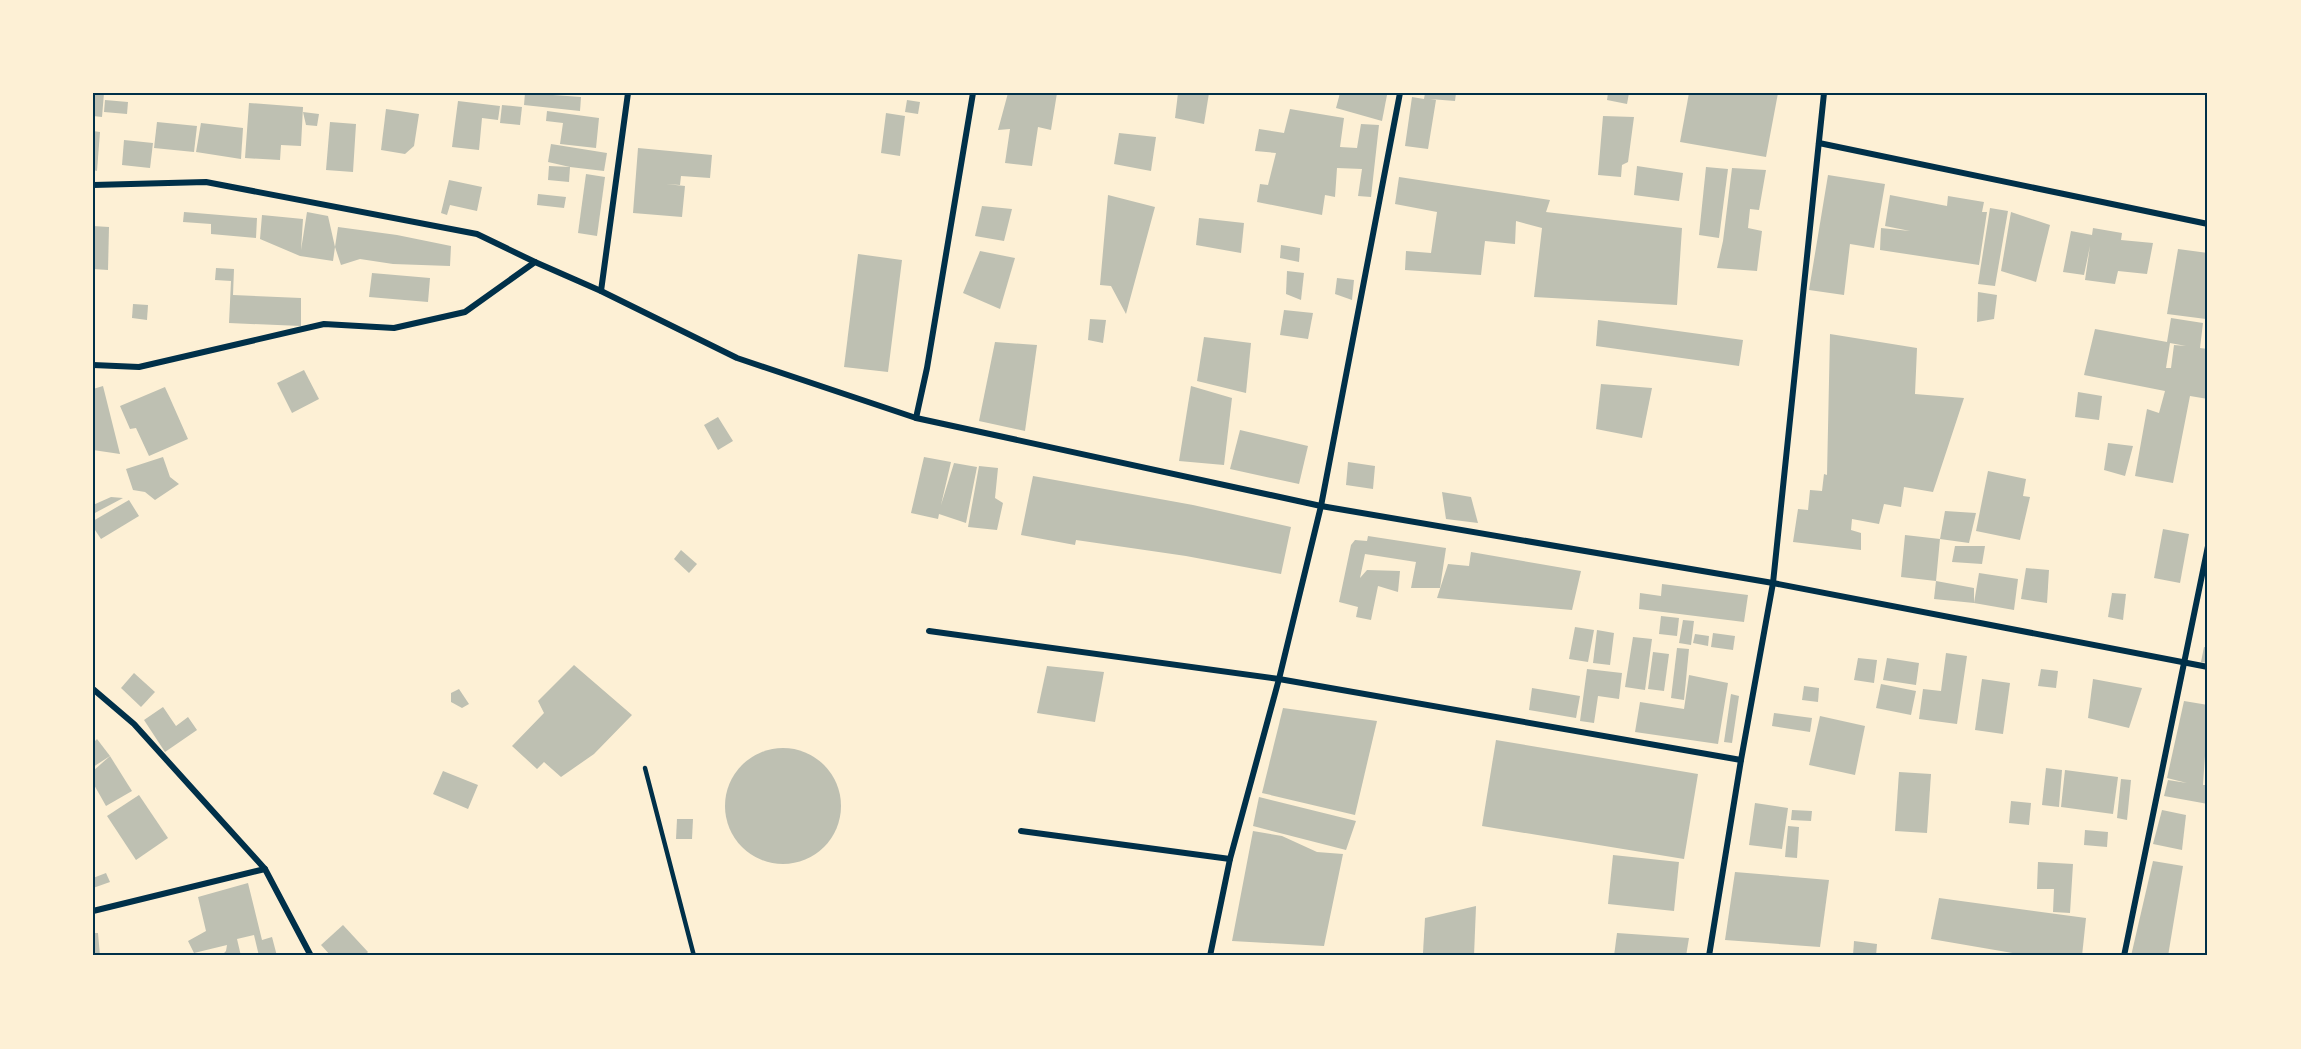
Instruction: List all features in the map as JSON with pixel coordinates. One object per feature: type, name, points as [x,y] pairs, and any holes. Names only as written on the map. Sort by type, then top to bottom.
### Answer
[{"type":"street","points":[[601,291],[628,93]]},
{"type":"street","points":[[916,418],[927,368],[973,93]]},
{"type":"street","points":[[1210,956],[1230,859],[1279,679],[1321,506],[1400,93]]},
{"type":"street","points":[[1709,956],[1773,583],[1824,93]]},
{"type":"street","points":[[1819,143],[2208,224]]},
{"type":"street","points":[[93,185],[206,182],[477,234],[601,291],[737,358],[916,418],[1321,506],[1773,583],[2208,667]]},
{"type":"street","points":[[93,365],[139,367],[324,324],[394,328],[465,312],[535,262]]},
{"type":"street","points":[[2124,956],[2208,546]]},
{"type":"street","points":[[929,630],[1279,679],[1741,760]]},
{"type":"street","points":[[93,689],[134,724],[265,869],[311,956]]},
{"type":"street","points":[[1021,831],[1230,859]]},
{"type":"street","points":[[93,911],[265,869]]},
{"type":"lane","points":[[645,768],[694,956]]},
{"type":"building","points":[[93,93],[104,93],[102,117],[93,116]]},
{"type":"building","points":[[525,93],[581,97],[580,111],[524,105]]},
{"type":"building","points":[[1008,93],[1057,93],[1051,130],[1038,127],[1032,166],[1005,163],[1010,129],[998,130]]},
{"type":"building","points":[[1178,93],[1209,93],[1204,124],[1175,118]]},
{"type":"building","points":[[1340,93],[1387,95],[1382,121],[1336,108]]},
{"type":"building","points":[[1425,93],[1456,93],[1455,101],[1430,99],[1436,100],[1428,149],[1405,146],[1412,97],[1424,99]]},
{"type":"building","points":[[1608,93],[1629,93],[1627,104],[1607,100]]},
{"type":"building","points":[[1689,93],[1778,93],[1766,157],[1680,142]]},
{"type":"building","points":[[105,100],[128,102],[127,114],[104,112]]},
{"type":"building","points":[[907,100],[920,102],[918,114],[905,112]]},
{"type":"building","points":[[458,101],[500,106],[498,120],[482,118],[479,150],[452,147]]},
{"type":"building","points":[[249,103],[303,107],[301,146],[281,145],[280,160],[245,158]]},
{"type":"building","points":[[502,105],[522,107],[520,125],[500,123]]},
{"type":"building","points":[[386,109],[419,114],[414,146],[405,154],[381,150]]},
{"type":"building","points":[[1290,109],[1344,118],[1340,147],[1357,148],[1361,124],[1379,125],[1371,197],[1358,196],[1362,169],[1337,168],[1335,197],[1325,195],[1322,215],[1257,202],[1260,184],[1268,185],[1276,153],[1255,151],[1259,129],[1284,133]]},
{"type":"building","points":[[547,111],[599,118],[596,148],[560,144],[563,123],[546,121]]},
{"type":"building","points":[[303,112],[319,114],[317,126],[306,125]]},
{"type":"building","points":[[886,113],[905,116],[900,156],[881,153]]},
{"type":"building","points":[[1603,116],[1634,117],[1628,162],[1622,165],[1621,177],[1598,175]]},
{"type":"building","points":[[157,122],[197,126],[194,152],[154,148]]},
{"type":"building","points":[[330,122],[356,124],[353,172],[326,170]]},
{"type":"building","points":[[201,123],[243,128],[241,159],[196,152]]},
{"type":"building","points":[[93,131],[100,132],[97,171],[93,170]]},
{"type":"building","points":[[1119,133],[1156,137],[1151,171],[1114,164]]},
{"type":"building","points":[[124,140],[153,143],[150,168],[122,165]]},
{"type":"building","points":[[551,144],[607,153],[604,171],[548,162]]},
{"type":"building","points":[[638,148],[712,155],[710,178],[681,176],[680,185],[666,184],[685,186],[682,217],[633,213]]},
{"type":"building","points":[[549,166],[570,167],[569,182],[548,180]]},
{"type":"building","points":[[1637,166],[1683,173],[1679,201],[1634,195]]},
{"type":"building","points":[[1706,167],[1728,169],[1719,238],[1699,235]]},
{"type":"building","points":[[1732,168],[1766,170],[1759,210],[1750,209],[1748,228],[1762,231],[1757,271],[1717,268],[1723,241]]},
{"type":"building","points":[[586,174],[605,177],[597,236],[578,233]]},
{"type":"building","points":[[1828,175],[1885,184],[1874,248],[1850,244],[1844,295],[1809,290]]},
{"type":"building","points":[[1399,177],[1550,200],[1546,212],[1682,228],[1677,305],[1534,297],[1542,228],[1516,221],[1515,244],[1485,241],[1481,275],[1405,270],[1406,251],[1431,253],[1437,212],[1395,204]]},
{"type":"building","points":[[449,180],[482,187],[477,211],[450,205],[447,215],[441,213]]},
{"type":"building","points":[[538,194],[566,197],[564,208],[537,205]]},
{"type":"building","points":[[1108,195],[1155,207],[1126,314],[1111,286],[1100,285]]},
{"type":"building","points":[[1890,195],[1947,206],[1948,196],[1984,202],[1982,212],[1987,212],[1979,265],[1880,250],[1881,228],[1910,231],[1885,226]]},
{"type":"building","points":[[982,206],[1012,209],[1004,241],[975,236]]},
{"type":"building","points":[[1990,208],[2008,211],[1995,286],[1978,284]]},
{"type":"building","points":[[184,212],[257,218],[256,238],[211,234],[211,224],[183,222]]},
{"type":"building","points":[[307,212],[328,216],[335,247],[333,261],[300,256],[260,239],[262,215],[303,219],[301,250]]},
{"type":"building","points":[[2011,212],[2050,225],[2036,282],[2001,271]]},
{"type":"building","points":[[1199,218],[1244,223],[1241,253],[1196,245]]},
{"type":"building","points":[[93,226],[109,227],[108,270],[93,269]]},
{"type":"building","points":[[338,227],[397,235],[451,246],[450,266],[393,264],[360,259],[341,265],[335,247]]},
{"type":"building","points":[[2093,228],[2122,233],[2121,240],[2153,243],[2147,274],[2118,271],[2115,284],[2085,280],[2090,246],[2084,275],[2063,272],[2071,231],[2092,235]]},
{"type":"building","points":[[1281,245],[1300,248],[1299,262],[1280,258]]},
{"type":"building","points":[[2178,249],[2208,253],[2206,319],[2167,314]]},
{"type":"building","points":[[980,251],[1015,258],[1000,309],[963,293]]},
{"type":"building","points":[[858,254],[902,260],[888,372],[844,367]]},
{"type":"building","points":[[216,268],[234,269],[233,295],[301,298],[301,326],[229,323],[231,281],[215,280]]},
{"type":"building","points":[[1287,271],[1304,273],[1301,300],[1286,294]]},
{"type":"building","points":[[372,273],[430,278],[428,302],[369,297]]},
{"type":"building","points":[[1337,278],[1354,280],[1352,300],[1335,294]]},
{"type":"building","points":[[1978,292],[1997,295],[1994,319],[1977,322]]},
{"type":"building","points":[[133,304],[148,305],[147,320],[132,318]]},
{"type":"building","points":[[1284,310],[1313,313],[1308,339],[1280,335]]},
{"type":"building","points":[[2171,318],[2203,323],[2200,348],[2208,349],[2208,399],[2190,396],[2173,483],[2135,476],[2147,409],[2159,413],[2165,391],[2084,375],[2095,329],[2167,342]],"holes":[[[2170,343],[2186,346],[2174,345],[2171,368],[2166,368]]]},
{"type":"building","points":[[1090,319],[1106,320],[1103,343],[1088,340]]},
{"type":"building","points":[[1598,320],[1743,340],[1739,366],[1596,346]]},
{"type":"building","points":[[1830,334],[1917,348],[1915,394],[1964,398],[1933,492],[1904,487],[1901,507],[1884,504],[1879,524],[1852,519],[1851,530],[1861,533],[1861,550],[1793,542],[1798,509],[1808,510],[1810,490],[1822,491],[1824,474],[1827,475]]},
{"type":"building","points":[[1204,337],[1251,343],[1246,393],[1197,381]]},
{"type":"building","points":[[995,342],[1037,345],[1025,431],[979,421]]},
{"type":"building","points":[[304,370],[319,399],[292,413],[277,383]]},
{"type":"building","points":[[1601,384],[1652,388],[1642,438],[1596,429]]},
{"type":"building","points":[[103,386],[120,454],[93,450],[93,389]]},
{"type":"building","points":[[1191,386],[1232,398],[1224,465],[1179,461]]},
{"type":"building","points":[[165,387],[188,439],[149,456],[136,428],[130,429],[120,406]]},
{"type":"building","points":[[2078,392],[2102,396],[2099,420],[2075,417]]},
{"type":"building","points":[[718,417],[733,441],[718,450],[704,425]]},
{"type":"building","points":[[1240,430],[1308,446],[1299,484],[1230,469]]},
{"type":"building","points":[[2108,443],[2133,446],[2125,476],[2104,470]]},
{"type":"building","points":[[163,457],[170,477],[179,484],[155,500],[145,492],[133,490],[126,469]]},
{"type":"building","points":[[924,457],[951,462],[941,505],[954,463],[977,467],[966,523],[939,514],[938,519],[911,513]]},
{"type":"building","points":[[1348,462],[1375,466],[1373,489],[1346,485]]},
{"type":"building","points":[[979,466],[998,468],[995,498],[1003,503],[997,530],[968,527]]},
{"type":"building","points":[[1988,471],[2026,479],[2023,496],[2030,497],[2020,540],[1976,531]]},
{"type":"building","points":[[1033,476],[1193,505],[1291,527],[1281,574],[1186,556],[1076,540],[1075,545],[1021,535]]},
{"type":"building","points":[[1442,492],[1471,497],[1478,523],[1446,519]]},
{"type":"building","points":[[111,497],[123,498],[93,514],[93,505]]},
{"type":"building","points":[[129,500],[139,516],[101,539],[93,527],[93,521]]},
{"type":"building","points":[[1945,511],[1976,513],[1969,543],[1940,539]]},
{"type":"building","points":[[2163,529],[2189,534],[2180,583],[2154,578]]},
{"type":"building","points":[[1905,535],[1940,539],[1936,581],[1901,577]]},
{"type":"building","points":[[1368,536],[1446,548],[1440,588],[1411,588],[1416,562],[1365,554],[1360,578],[1367,570],[1400,571],[1398,592],[1378,586],[1371,620],[1356,617],[1358,607],[1339,602],[1351,545],[1355,540],[1367,541]]},
{"type":"building","points":[[1955,546],[1985,546],[1982,564],[1952,562]]},
{"type":"building","points":[[681,550],[697,564],[689,573],[674,559]]},
{"type":"building","points":[[1471,552],[1581,571],[1572,610],[1437,598],[1448,564],[1469,566]]},
{"type":"building","points":[[2026,568],[2049,570],[2047,603],[2021,599]]},
{"type":"building","points":[[1979,573],[2018,579],[2014,610],[1974,603]]},
{"type":"building","points":[[1936,581],[1974,588],[1974,603],[1934,599]]},
{"type":"building","points":[[1662,584],[1748,595],[1744,622],[1639,609],[1640,593],[1661,596]]},
{"type":"building","points":[[2112,593],[2126,594],[2123,620],[2108,617]]},
{"type":"building","points":[[1661,616],[1679,618],[1677,636],[1659,634]]},
{"type":"building","points":[[1683,620],[1694,621],[1691,645],[1679,643]]},
{"type":"building","points":[[1575,627],[1594,630],[1588,662],[1569,659]]},
{"type":"building","points":[[1597,630],[1614,633],[1610,665],[1593,663]]},
{"type":"building","points":[[1713,633],[1735,636],[1733,650],[1711,647]]},
{"type":"building","points":[[1695,634],[1709,636],[1708,646],[1693,643]]},
{"type":"building","points":[[1633,637],[1652,639],[1645,690],[1625,687]]},
{"type":"building","points":[[2204,647],[2208,648],[2208,663],[2201,662]]},
{"type":"building","points":[[1677,648],[1689,649],[1684,700],[1671,698]]},
{"type":"building","points":[[1653,652],[1669,654],[1664,691],[1648,689]]},
{"type":"building","points":[[1946,653],[1967,656],[1957,724],[1919,719],[1923,689],[1941,691]]},
{"type":"building","points":[[1858,658],[1877,660],[1874,683],[1854,680]]},
{"type":"building","points":[[1887,658],[1919,663],[1916,685],[1883,680]]},
{"type":"building","points":[[574,665],[632,715],[594,754],[561,777],[544,762],[537,769],[512,746],[544,713],[538,701]]},
{"type":"building","points":[[1047,666],[1104,672],[1095,722],[1037,713]]},
{"type":"building","points":[[1587,669],[1622,673],[1619,699],[1598,696],[1594,723],[1580,721]]},
{"type":"building","points":[[2041,669],[2058,671],[2056,688],[2038,686]]},
{"type":"building","points":[[134,673],[155,692],[141,707],[121,688]]},
{"type":"building","points":[[1689,675],[1728,683],[1718,744],[1635,732],[1640,702],[1684,709]]},
{"type":"building","points":[[1982,679],[2010,683],[2003,734],[1975,730]]},
{"type":"building","points":[[2093,679],[2142,688],[2129,728],[2088,718]]},
{"type":"building","points":[[1881,684],[1916,691],[1911,715],[1876,708]]},
{"type":"building","points":[[1804,686],[1819,688],[1818,702],[1802,700]]},
{"type":"building","points":[[1532,688],[1580,696],[1576,718],[1529,710]]},
{"type":"building","points":[[459,689],[469,704],[462,708],[451,702],[451,693]]},
{"type":"building","points":[[1731,694],[1739,696],[1732,743],[1724,742]]},
{"type":"building","points":[[2184,701],[2208,705],[2208,757],[2205,756],[2203,785],[2208,785],[2208,804],[2164,796],[2168,780],[2187,783],[2167,778]]},
{"type":"building","points":[[163,707],[176,726],[188,717],[197,730],[165,752],[144,720]]},
{"type":"building","points":[[1283,708],[1377,721],[1355,815],[1262,793]]},
{"type":"building","points":[[1774,713],[1812,718],[1810,732],[1772,726]]},
{"type":"building","points":[[1820,716],[1865,726],[1855,775],[1809,765]]},
{"type":"building","points":[[97,739],[110,756],[93,767],[93,743]]},
{"type":"building","points":[[1496,740],[1698,774],[1684,859],[1482,826]]},
{"type":"building","points":[[783,748],[805,752],[824,765],[837,784],[841,806],[837,828],[824,847],[805,860],[783,864],[761,860],[742,847],[729,828],[725,806],[729,784],[742,765],[761,752]]},
{"type":"building","points":[[110,756],[132,791],[106,806],[93,783],[93,771]]},
{"type":"building","points":[[2046,768],[2062,770],[2059,807],[2042,805]]},
{"type":"building","points":[[2065,770],[2118,777],[2113,814],[2061,807]]},
{"type":"building","points":[[443,771],[478,785],[468,809],[433,794]]},
{"type":"building","points":[[1899,772],[1931,774],[1927,833],[1895,831]]},
{"type":"building","points":[[2121,779],[2131,780],[2127,820],[2117,818]]},
{"type":"building","points":[[139,795],[168,838],[136,860],[107,816]]},
{"type":"building","points":[[1259,797],[1356,821],[1346,850],[1253,826]]},
{"type":"building","points":[[2011,801],[2031,803],[2029,825],[2009,823]]},
{"type":"building","points":[[1755,803],[1788,808],[1782,849],[1749,845]]},
{"type":"building","points":[[1792,810],[1812,811],[1811,821],[1791,820]]},
{"type":"building","points":[[2162,810],[2186,815],[2182,850],[2153,844]]},
{"type":"building","points":[[677,819],[693,819],[692,839],[676,839]]},
{"type":"building","points":[[1788,826],[1799,827],[1797,858],[1785,857]]},
{"type":"building","points":[[2085,830],[2108,832],[2107,847],[2084,845]]},
{"type":"building","points":[[1253,831],[1282,836],[1317,852],[1343,854],[1324,946],[1232,941]]},
{"type":"building","points":[[1613,855],[1679,862],[1674,911],[1608,904]]},
{"type":"building","points":[[2153,861],[2183,866],[2168,956],[2131,956]]},
{"type":"building","points":[[2038,862],[2073,864],[2070,913],[2053,912],[2054,889],[2037,889]]},
{"type":"building","points":[[1735,872],[1829,880],[1820,947],[1725,940]]},
{"type":"building","points":[[106,873],[110,882],[93,888],[93,878]]},
{"type":"building","points":[[248,883],[262,940],[272,937],[277,956],[259,956],[254,935],[237,939],[241,956],[221,956],[226,951],[227,945],[194,953],[188,941],[206,931],[198,897]]},
{"type":"building","points":[[1939,898],[2086,918],[2082,956],[2030,956],[1931,939]]},
{"type":"building","points":[[1476,906],[1474,956],[1423,953],[1425,918]]},
{"type":"building","points":[[343,925],[368,952],[364,956],[331,956],[321,945]]},
{"type":"building","points":[[93,933],[98,933],[100,956],[93,956]]},
{"type":"building","points":[[1617,933],[1689,938],[1686,956],[1614,956]]},
{"type":"building","points":[[1854,941],[1877,944],[1876,956],[1853,956]]}]
